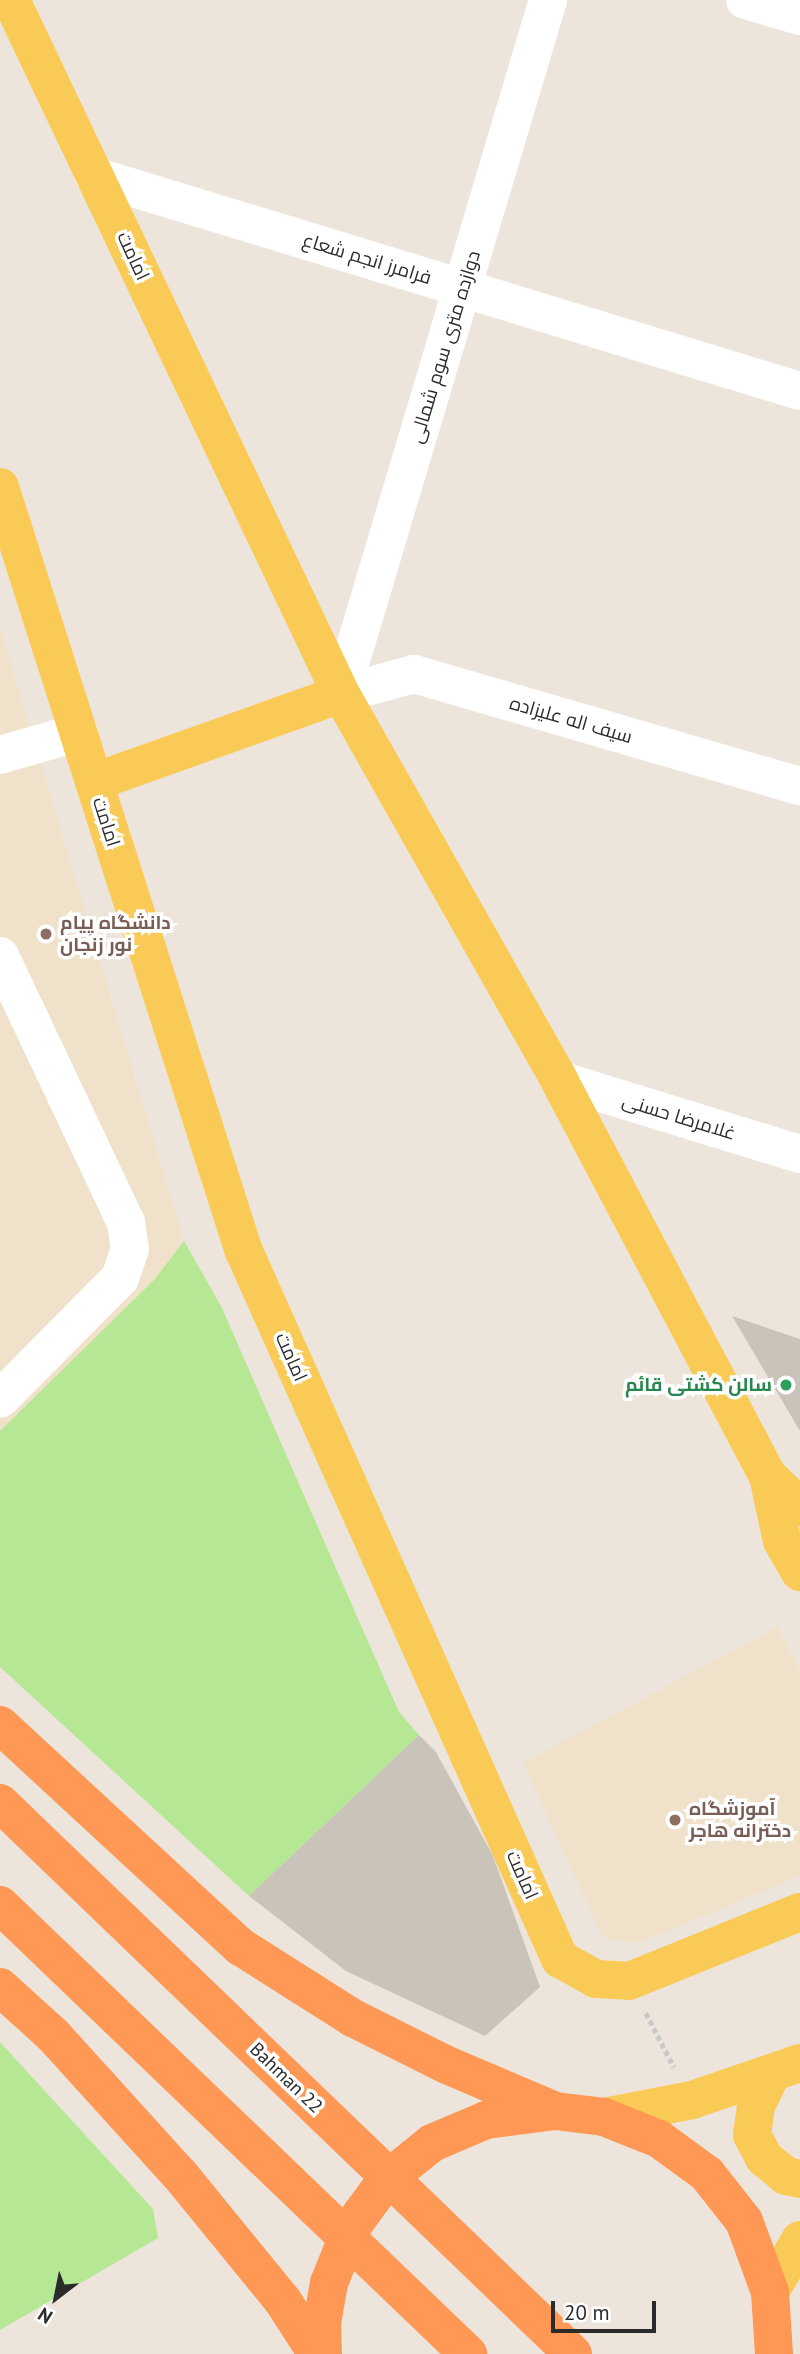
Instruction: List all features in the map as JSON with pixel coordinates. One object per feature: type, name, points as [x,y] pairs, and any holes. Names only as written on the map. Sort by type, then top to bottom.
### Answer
[{"type":"highway","points":[[0,1725],[242,1947],[353,2018],[447,2065],[555,2111]]},
{"type":"highway","name":"Bahman 22","points":[[0,1802],[573,2354]]},
{"type":"highway","points":[[0,1905],[468,2354]]},
{"type":"highway","points":[[0,1987],[53,2035],[181,2176],[283,2301],[317,2354]]},
{"type":"highway","points":[[323,2354],[322,2323],[329,2283],[351,2228],[386,2180],[432,2143],[486,2120],[555,2111],[604,2117],[659,2139],[707,2174],[744,2221],[770,2292],[774,2354]]},
{"type":"main road","name":"امامت","points":[[11,0],[341,694],[559,1080],[768,1476]]},
{"type":"main road","name":"امامت","points":[[0,487],[243,1249],[560,1959],[596,1979],[629,1981],[800,1912]]},
{"type":"main road","points":[[94,782],[341,694]]},
{"type":"main road","points":[[768,1476],[800,1507]]},
{"type":"main road","points":[[768,1476],[782,1541],[800,1572]]},
{"type":"main road","points":[[604,2117],[692,2100],[785,2070]]},
{"type":"main road","points":[[785,2070],[756,2106],[752,2135],[764,2158],[786,2176],[800,2179]]},
{"type":"main road","points":[[770,2292],[800,2240]]},
{"type":"street","name":"دوازده متری سوم شمالی","points":[[341,694],[548,0]]},
{"type":"street","points":[[745,0],[800,16]]},
{"type":"street","name":"فرامرز انجم شعاع","points":[[94,176],[800,391]]},
{"type":"street","name":"سیف اله علیزاده","points":[[341,694],[414,674],[800,786]]},
{"type":"street","points":[[0,755],[79,732]]},
{"type":"street","points":[[0,956],[126,1222],[130,1249],[120,1279],[0,1399]]},
{"type":"street","name":"غلامرضا حسنی","points":[[559,1080],[800,1154]]},
{"type":"shaded area","name":"دانشگاه پیام نور زنجان","points":[[0,628],[184,1241],[154,1280],[0,1431]]},
{"type":"shaded area","name":"آموزشگاه دخترانه هاجر","points":[[777,1627],[800,1670],[800,1876],[639,1943],[603,1938],[523,1763]]},
{"type":"green space","points":[[184,1241],[221,1306],[399,1712],[419,1735],[249,1896],[0,1667],[0,1431],[154,1280]]},
{"type":"green space","points":[[0,2042],[153,2209],[158,2238],[0,2330]]},
{"type":"building","name":"سالن کشتی قائم","points":[[732,1316],[800,1339],[800,1431]]},
{"type":"building","points":[[419,1735],[436,1752],[493,1856],[540,1987],[485,2036],[346,1971],[249,1896]]},
{"type":"place","name":"دانشگاه پیام نور زنجان","points":[[46,934]]},
{"type":"place","name":"سالن کشتی قائم","points":[[786,1385]]},
{"type":"place","name":"آموزشگاه دخترانه هاجر","points":[[675,1820]]}]
